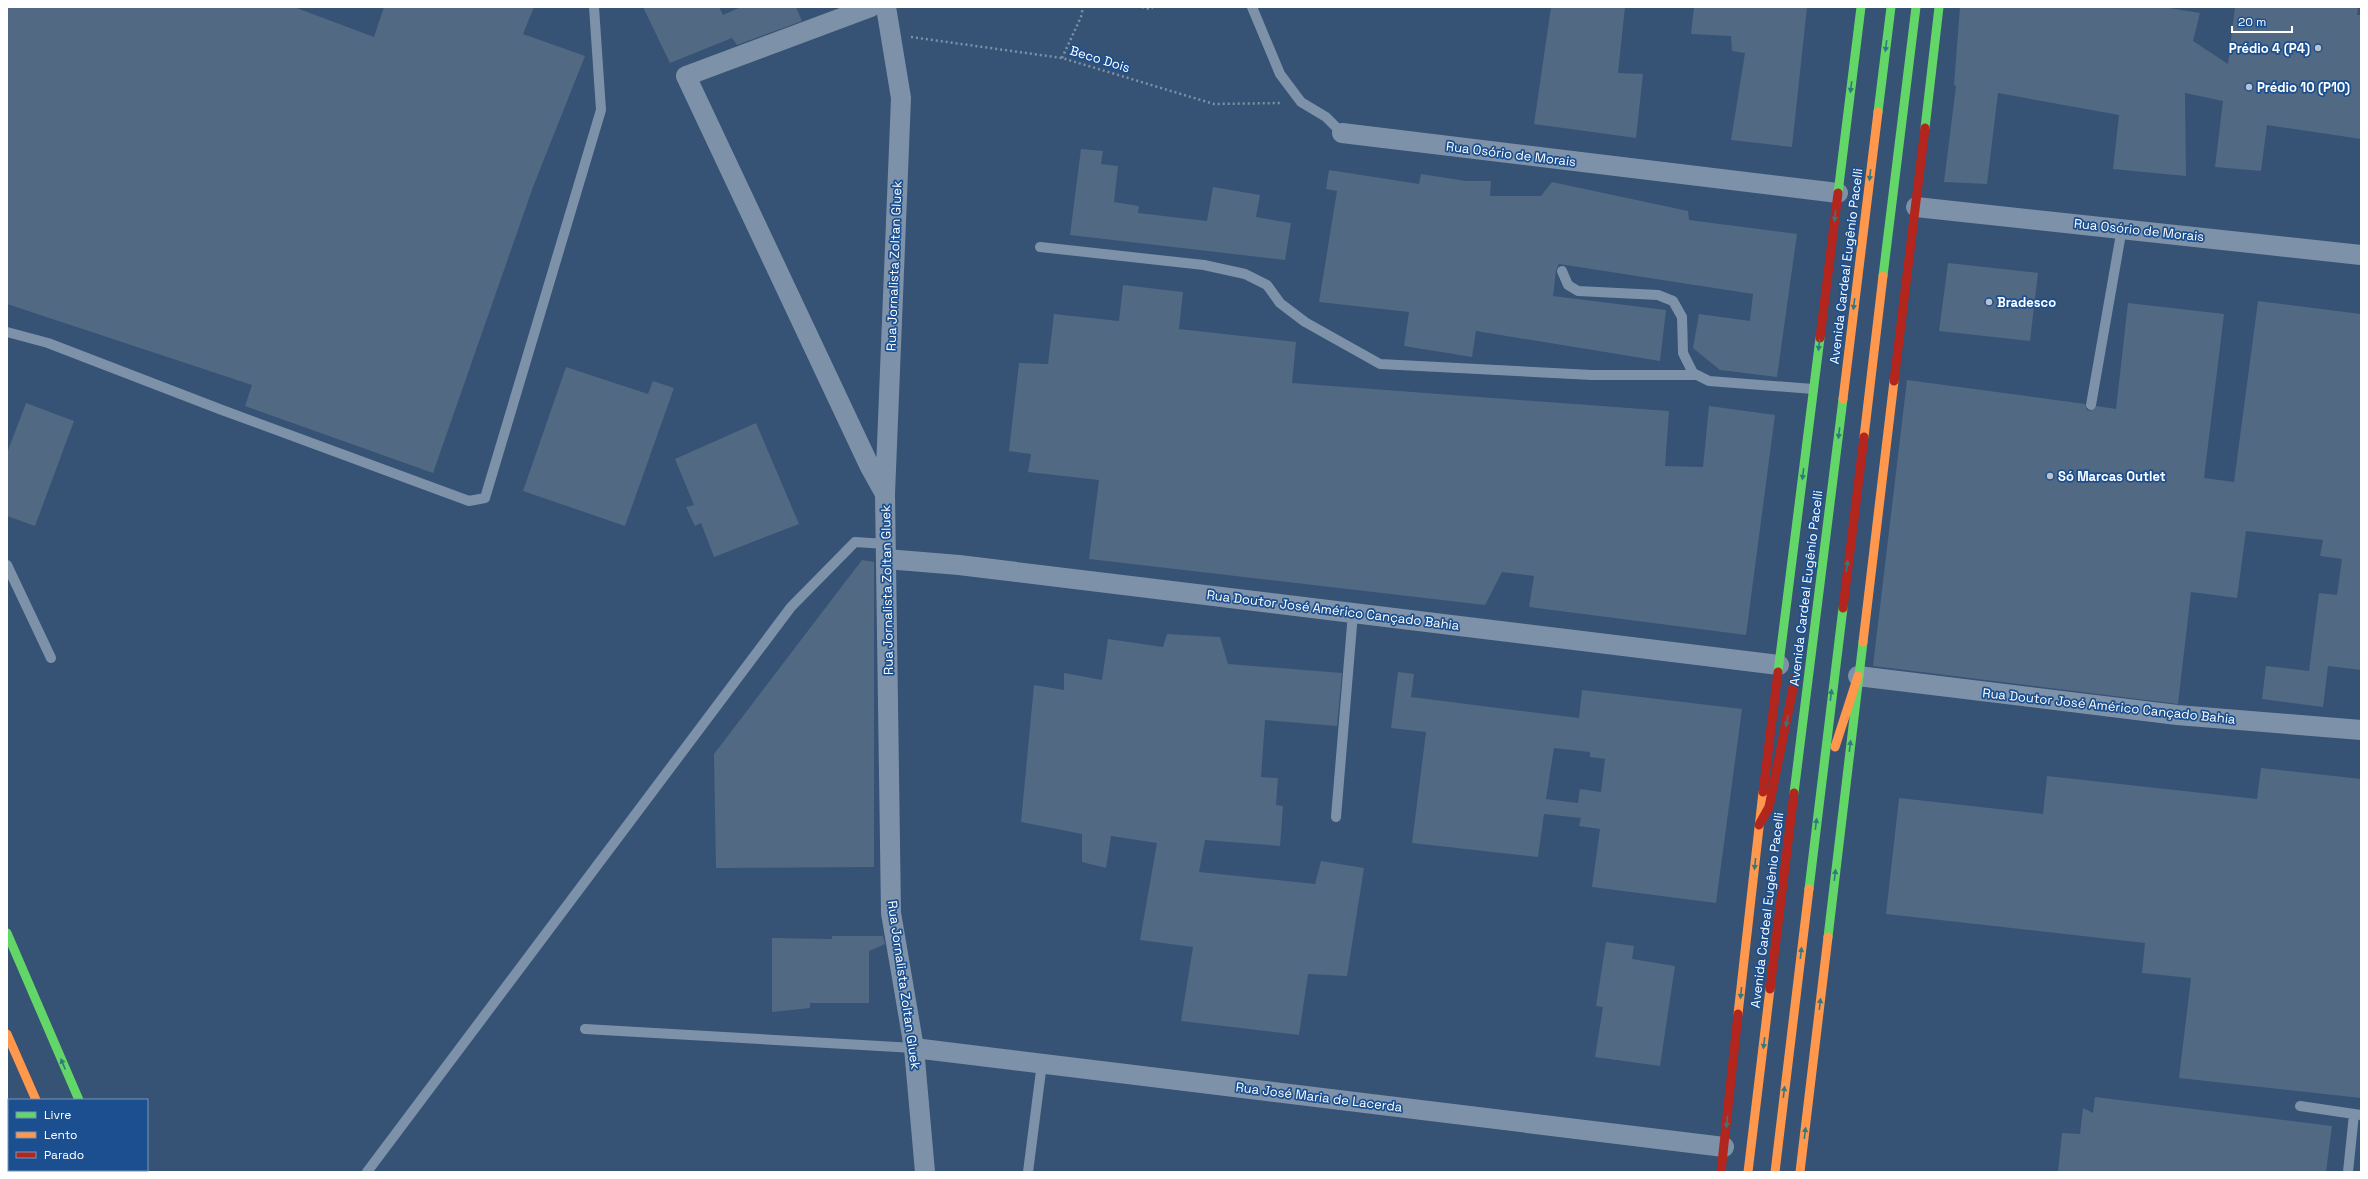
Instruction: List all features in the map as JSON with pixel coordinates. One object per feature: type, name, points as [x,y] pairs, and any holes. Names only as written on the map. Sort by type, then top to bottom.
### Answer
[{"type":"main road","name":"Avenida Cardeal Eugênio Pacelli","points":[[1721,1172],[1759,825],[1788,667],[1813,390],[1861,7]]},
{"type":"main road","name":"Avenida Cardeal Eugênio Pacelli","points":[[1748,1172],[1891,7]]},
{"type":"main road","points":[[1775,1172],[1819,796],[1916,7]]},
{"type":"main road","points":[[1800,1172],[1939,7]]},
{"type":"main road","points":[[1803,639],[1809,609],[1819,588]]},
{"type":"main road","points":[[1759,825],[1769,807],[1788,667]]},
{"type":"main road","points":[[1819,796],[1858,676]]},
{"type":"main road","points":[[7,933],[79,1099]]},
{"type":"main road","points":[[7,1034],[36,1099]]},
{"type":"street","points":[[871,7],[686,76],[870,467],[885,494]]},
{"type":"street","name":"Rua Jornalista Zoltan Gluek","points":[[886,7],[892,35],[901,98],[885,494],[891,913],[914,1048],[925,1172]]},
{"type":"street","name":"Rua Osório de Morais","points":[[1342,133],[1838,193]]},
{"type":"street","name":"Rua Osório de Morais","points":[[1916,207],[2122,228],[2361,255]]},
{"type":"street","name":"Rua Doutor José Américo Cançado Bahia","points":[[886,551],[967,566],[1788,667]]},
{"type":"street","name":"Rua Doutor José Américo Cançado Bahia","points":[[1858,676],[2177,715],[2361,730]]},
{"type":"street","name":"Rua José Maria de Lacerda","points":[[914,1048],[1724,1147]]},
{"type":"lane","points":[[7,332],[48,343],[222,410],[469,501],[485,498],[601,110],[594,7]]},
{"type":"lane","name":"Rua Osório de Morais","points":[[1252,7],[1280,74],[1300,102],[1326,117],[1342,133]]},
{"type":"lane","points":[[2091,405],[2122,228]]},
{"type":"lane","points":[[1040,247],[1204,265],[1245,274],[1267,285],[1280,303],[1305,322],[1380,364],[1592,375],[1696,375]]},
{"type":"lane","points":[[1562,271],[1568,285],[1578,291],[1658,295],[1673,301],[1682,317],[1683,353],[1693,373],[1696,375],[1709,381],[1813,390]]},
{"type":"lane","points":[[367,1172],[791,607],[855,542],[886,551]]},
{"type":"lane","points":[[1874,543],[1886,544]]},
{"type":"lane","points":[[7,565],[51,658]]},
{"type":"lane","points":[[1336,817],[1353,613]]},
{"type":"lane","points":[[585,1029],[914,1048]]},
{"type":"lane","points":[[1028,1172],[1042,1063]]},
{"type":"lane","points":[[2300,1106],[2358,1114],[2348,1172]]},
{"type":"path","points":[[1062,58],[1081,17],[1083,7]]},
{"type":"path","points":[[1142,7],[1149,9],[1153,7]]},
{"type":"path","name":"Beco Dois","points":[[892,35],[1062,58],[1214,104],[1300,102]]},
{"type":"building","points":[[7,7],[294,7],[374,37],[384,7],[534,7],[523,34],[585,56],[533,187],[433,473],[245,406],[252,385],[7,304]]},
{"type":"building","points":[[643,7],[719,7],[723,15],[741,7],[796,7],[802,21],[737,45],[732,38],[670,63]]},
{"type":"building","points":[[1551,7],[1625,7],[1618,73],[1643,74],[1636,138],[1534,124]]},
{"type":"building","points":[[1694,7],[1807,7],[1792,147],[1731,140],[1745,53],[1732,51],[1731,36],[1691,34]]},
{"type":"building","points":[[1960,7],[2163,7],[2200,13],[2193,41],[2228,64],[2235,7],[2358,7],[2357,15],[2361,15],[2361,139],[2267,125],[2261,171],[2215,167],[2223,101],[2185,93],[2186,176],[2113,169],[2119,115],[1998,93],[1987,184],[1944,182],[1956,86],[1954,85]]},
{"type":"building","points":[[1081,149],[1103,151],[1101,164],[1118,166],[1114,202],[1139,206],[1138,213],[1207,221],[1213,187],[1260,195],[1256,217],[1291,223],[1285,260],[1070,235]]},
{"type":"building","points":[[1329,170],[1419,184],[1421,174],[1466,181],[1491,181],[1490,196],[1541,196],[1552,182],[1688,211],[1689,220],[1797,234],[1777,377],[1720,370],[1693,348],[1699,314],[1750,321],[1753,294],[1559,264],[1556,270],[1553,296],[1666,310],[1660,361],[1476,331],[1472,357],[1404,346],[1409,312],[1319,302],[1337,191],[1326,189]]},
{"type":"building","name":"Bradesco","points":[[1948,263],[2038,273],[2030,341],[1939,331]]},
{"type":"building","points":[[1123,285],[1183,292],[1179,329],[1296,342],[1292,383],[1669,411],[1665,466],[1703,467],[1709,406],[1775,415],[1746,635],[1529,607],[1534,576],[1502,572],[1485,605],[1089,559],[1099,480],[1028,472],[1031,454],[1009,451],[1019,363],[1048,364],[1054,314],[1119,321]]},
{"type":"building","name":"Só Marcas Outlet","points":[[2258,301],[2361,314],[2361,670],[2328,666],[2323,707],[2262,699],[2266,666],[2309,671],[2319,593],[2337,595],[2342,559],[2320,556],[2323,540],[2246,531],[2237,598],[2191,592],[2178,704],[1873,666],[1907,380],[2085,404],[2087,410],[2090,411],[2097,406],[2116,409],[2128,303],[2224,314],[2204,478],[2234,482]]},
{"type":"building","points":[[566,367],[648,394],[653,381],[674,388],[625,526],[523,491]]},
{"type":"building","points":[[26,403],[74,421],[35,526],[7,516],[7,453]]},
{"type":"building","points":[[756,423],[799,524],[714,557],[701,523],[695,526],[686,507],[694,505],[675,459]]},
{"type":"building","points":[[862,560],[874,562],[874,867],[716,868],[714,754]]},
{"type":"building","points":[[1167,634],[1220,637],[1228,664],[1342,673],[1337,726],[1265,720],[1261,777],[1278,778],[1276,805],[1283,806],[1280,846],[1205,840],[1199,872],[1315,884],[1321,861],[1364,868],[1347,976],[1308,974],[1299,1035],[1181,1021],[1193,947],[1140,940],[1157,843],[1111,836],[1106,868],[1082,862],[1082,834],[1021,822],[1034,685],[1064,690],[1064,673],[1102,680],[1108,639],[1163,647]]},
{"type":"building","points":[[1398,672],[1414,674],[1411,697],[1579,718],[1582,690],[1742,709],[1716,903],[1592,887],[1600,829],[1579,826],[1581,818],[1544,814],[1538,857],[1412,843],[1426,732],[1391,728]],"holes":[[[1554,748],[1590,752],[1590,757],[1605,759],[1601,792],[1580,789],[1578,803],[1546,799]]]},
{"type":"building","points":[[2261,768],[2361,779],[2361,1098],[2179,1078],[2191,978],[2142,973],[2145,943],[1886,914],[1899,798],[2043,814],[2047,776],[2257,799]]},
{"type":"building","points":[[832,936],[883,936],[885,944],[869,951],[869,1003],[810,1003],[810,1008],[772,1012],[772,938],[832,939]]},
{"type":"building","points":[[1606,942],[1634,946],[1632,959],[1675,966],[1660,1066],[1595,1057],[1603,1007],[1596,1006]]},
{"type":"building","points":[[2095,1097],[2332,1126],[2326,1172],[2058,1172],[2062,1133],[2080,1134],[2083,1108],[2093,1113]]},
{"type":"traffic: fast","points":[[1838,193],[1861,7]]},
{"type":"traffic: fast","points":[[1878,112],[1891,7]]},
{"type":"traffic: fast","points":[[1883,276],[1916,7]]},
{"type":"traffic: fast","points":[[1925,128],[1939,7]]},
{"type":"traffic: fast","points":[[1778,672],[1820,338]]},
{"type":"traffic: fast","points":[[1794,793],[1843,399]]},
{"type":"traffic: fast","points":[[1809,889],[1843,608]]},
{"type":"traffic: fast","points":[[1828,937],[1863,642]]},
{"type":"traffic: fast","points":[[7,933],[79,1099]]},
{"type":"traffic: slow","points":[[1843,399],[1878,112]]},
{"type":"traffic: slow","points":[[1864,437],[1883,276]]},
{"type":"traffic: slow","points":[[1863,642],[1894,381]]},
{"type":"traffic: slow","points":[[1835,747],[1858,676]]},
{"type":"traffic: slow","points":[[1738,1014],[1763,792]]},
{"type":"traffic: slow","points":[[1775,1172],[1809,889]]},
{"type":"traffic: slow","points":[[1800,1172],[1828,937]]},
{"type":"traffic: slow","points":[[1748,1172],[1770,989]]},
{"type":"traffic: slow","points":[[7,1034],[36,1099]]},
{"type":"traffic: jam","points":[[1894,381],[1925,128]]},
{"type":"traffic: jam","points":[[1820,338],[1838,193]]},
{"type":"traffic: jam","points":[[1843,608],[1864,437]]},
{"type":"traffic: jam","points":[[1763,792],[1778,672]]},
{"type":"traffic: jam","points":[[1759,825],[1769,807],[1795,678]]},
{"type":"traffic: jam","points":[[1770,989],[1794,793]]},
{"type":"traffic: jam","points":[[1721,1172],[1738,1014]]},
{"type":"place","name":"Prédio 4 (P4)","points":[[2318,48]]},
{"type":"place","name":"Prédio 10 (P10)","points":[[2249,87]]},
{"type":"place","name":"Bradesco","points":[[1989,302]]},
{"type":"place","name":"Só Marcas Outlet","points":[[2050,476]]}]
